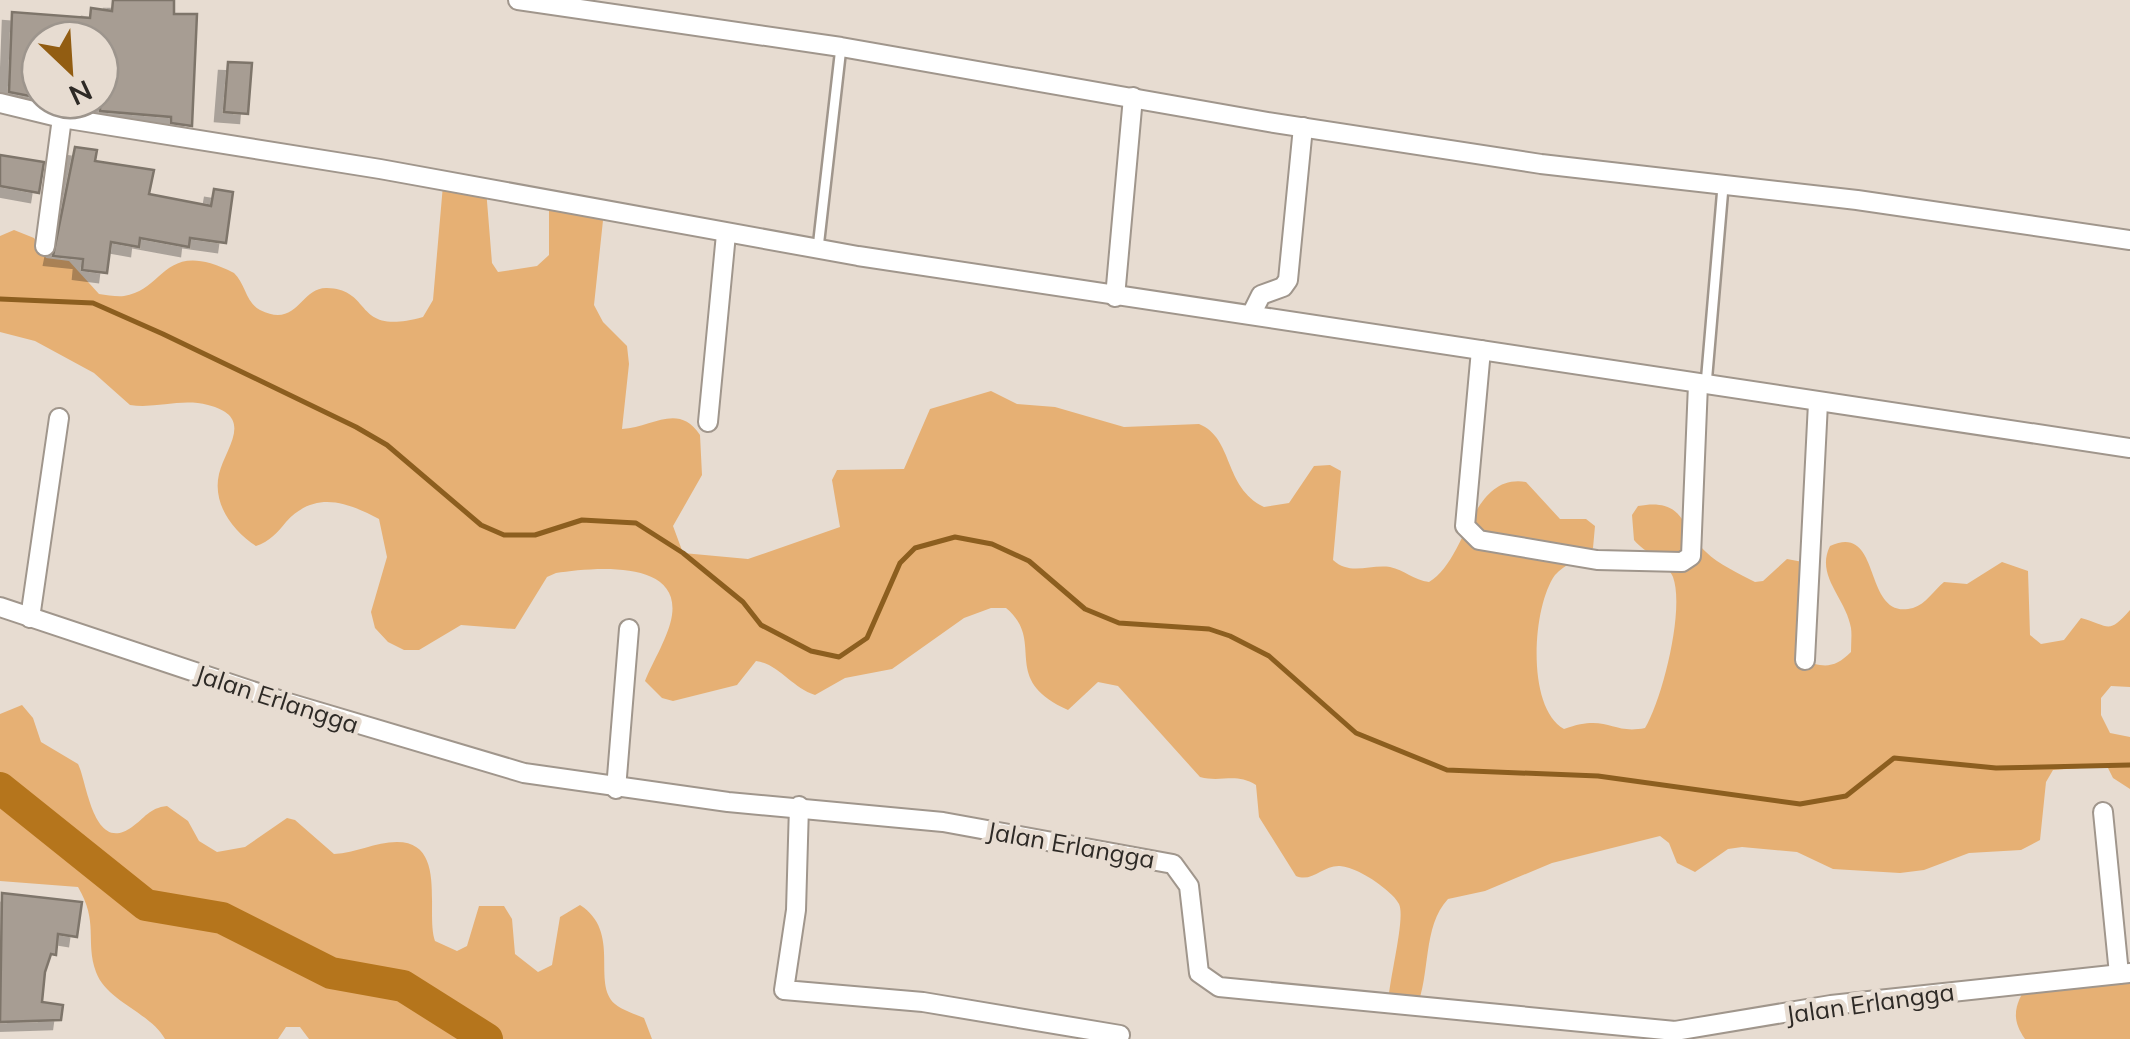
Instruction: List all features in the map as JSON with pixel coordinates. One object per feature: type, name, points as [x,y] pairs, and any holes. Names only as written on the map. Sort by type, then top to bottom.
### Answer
[{"type":"street","points":[[518,0],[841,47],[1303,127],[2130,240]]},
{"type":"street","points":[[1115,296],[1132,98]]},
{"type":"street","points":[[45,246],[62,120]]},
{"type":"street","points":[[74,120],[380,169],[818,249],[2130,448]]},
{"type":"street","points":[[1252,313],[1262,295],[1282,287],[1288,280],[1303,127]]},
{"type":"street","points":[[708,422],[726,234]]},
{"type":"street","points":[[1481,350],[1465,526],[1479,540],[1597,560],[1682,562],[1691,556],[1702,384]]},
{"type":"street","points":[[1805,660],[1818,403]]},
{"type":"street","points":[[30,618],[60,418]]},
{"type":"street","name":"Jalan Erlangga","points":[[0,607],[441,750],[524,773],[616,789],[943,822],[1173,864],[1189,886],[1199,973],[1218,987],[1675,1031],[1831,1005],[2124,973]]},
{"type":"street","points":[[616,789],[629,629]]},
{"type":"street","points":[[799,806],[796,910],[784,990],[923,1002],[1120,1036]]},
{"type":"street","points":[[2103,812],[2124,973]]},
{"type":"lane","points":[[818,249],[841,47]]},
{"type":"lane","points":[[1702,384],[1723,187]]},
{"type":"shaded area","points":[[443,185],[486,189],[492,263],[498,272],[537,266],[549,255],[549,201],[604,211],[594,305],[603,322],[627,346],[629,364],[622,429],[674,418],[692,425],[700,435],[702,475],[673,526],[683,553],[748,559],[840,527],[832,480],[837,470],[904,469],[930,409],[991,391],[1017,404],[1055,407],[1124,427],[1199,424],[1218,440],[1241,488],[1264,507],[1289,503],[1314,466],[1330,465],[1341,471],[1333,560],[1346,567],[1390,567],[1429,582],[1453,555],[1481,504],[1507,483],[1526,482],[1560,519],[1586,519],[1595,526],[1593,548],[1555,575],[1541,610],[1538,679],[1543,701],[1564,729],[1590,723],[1645,728],[1658,697],[1674,632],[1676,592],[1670,572],[1634,540],[1632,515],[1638,506],[1653,504],[1674,510],[1711,556],[1755,582],[1763,581],[1787,559],[1808,563],[1801,659],[1816,664],[1834,664],[1851,652],[1848,617],[1826,567],[1830,546],[1847,542],[1858,547],[1886,601],[1897,608],[1918,606],[1944,582],[1967,584],[2002,562],[2028,571],[2030,635],[2041,644],[2064,640],[2081,618],[2112,626],[2130,610],[2130,687],[2111,686],[2101,698],[2101,715],[2110,733],[2130,737],[2130,789],[2113,778],[2107,766],[2053,770],[2046,782],[2040,840],[2021,850],[1969,853],[1924,870],[1900,873],[1833,869],[1797,852],[1742,847],[1728,849],[1695,872],[1677,863],[1669,843],[1660,836],[1552,863],[1485,891],[1448,899],[1434,923],[1416,1009],[1388,1006],[1401,911],[1392,895],[1368,877],[1345,867],[1334,866],[1302,878],[1296,876],[1259,817],[1256,785],[1241,779],[1200,777],[1118,686],[1098,682],[1068,710],[1047,698],[1028,673],[1023,634],[1006,608],[991,608],[964,618],[892,669],[845,678],[815,695],[756,661],[737,685],[673,701],[662,698],[645,681],[670,623],[671,597],[662,584],[648,575],[630,571],[590,569],[556,573],[547,577],[515,629],[461,625],[419,650],[404,650],[388,642],[375,628],[371,612],[387,557],[379,519],[343,504],[320,503],[297,512],[273,536],[256,546],[232,525],[219,496],[219,474],[234,434],[231,417],[198,403],[130,405],[94,373],[35,341],[0,332],[0,236],[14,230],[34,238],[46,258],[69,261],[99,294],[121,296],[138,292],[168,269],[193,261],[211,263],[234,273],[255,307],[273,314],[291,311],[310,294],[327,288],[342,290],[374,317],[385,321],[423,317],[433,300]]},
{"type":"shaded area","points":[[22,705],[33,718],[41,742],[78,764],[94,812],[108,831],[119,833],[151,811],[167,806],[188,821],[199,841],[217,852],[245,847],[287,818],[295,820],[334,854],[389,842],[413,845],[429,866],[435,941],[457,951],[467,946],[479,906],[504,906],[512,919],[515,954],[538,972],[552,965],[560,917],[580,905],[600,929],[608,995],[618,1006],[644,1018],[652,1039],[309,1039],[300,1027],[286,1027],[278,1039],[165,1039],[149,1021],[109,991],[96,972],[88,911],[78,887],[0,881],[0,714]]},
{"type":"shaded area","points":[[2130,981],[2130,1039],[2025,1039],[2017,1024],[2020,997],[2029,983]]},
{"type":"building","points":[[113,0],[174,0],[174,14],[197,14],[192,126],[171,123],[171,117],[120,113],[120,20],[20,20],[20,94],[9,92],[12,12],[90,18],[91,8],[112,11]]},
{"type":"building","points":[[228,62],[252,63],[248,114],[224,112]]},
{"type":"building","points":[[75,147],[97,150],[95,161],[154,170],[149,194],[211,206],[214,189],[233,192],[226,243],[190,238],[189,247],[140,238],[139,247],[111,242],[107,273],[82,270],[83,259],[53,256]]},
{"type":"building","points":[[0,155],[44,162],[39,193],[0,186]]},
{"type":"building","points":[[2,893],[82,902],[77,937],[58,934],[56,955],[51,954],[45,972],[42,1002],[63,1005],[61,1020],[0,1022]]},
{"type":"waterway","points":[[0,299],[93,303],[163,334],[387,445],[481,525],[504,535],[535,535],[582,520],[636,523],[683,553],[743,602],[761,625],[811,651],[839,657],[867,638],[900,563],[915,548],[955,537],[992,544],[1029,561],[1085,609],[1119,623],[1209,629],[1230,636],[1269,656],[1356,733],[1447,770],[1598,776],[1800,804],[1846,796],[1894,758],[1996,768],[2130,765]]},
{"type":"waterway","points":[[0,788],[146,905],[222,918],[331,973],[403,986],[487,1039]]}]
